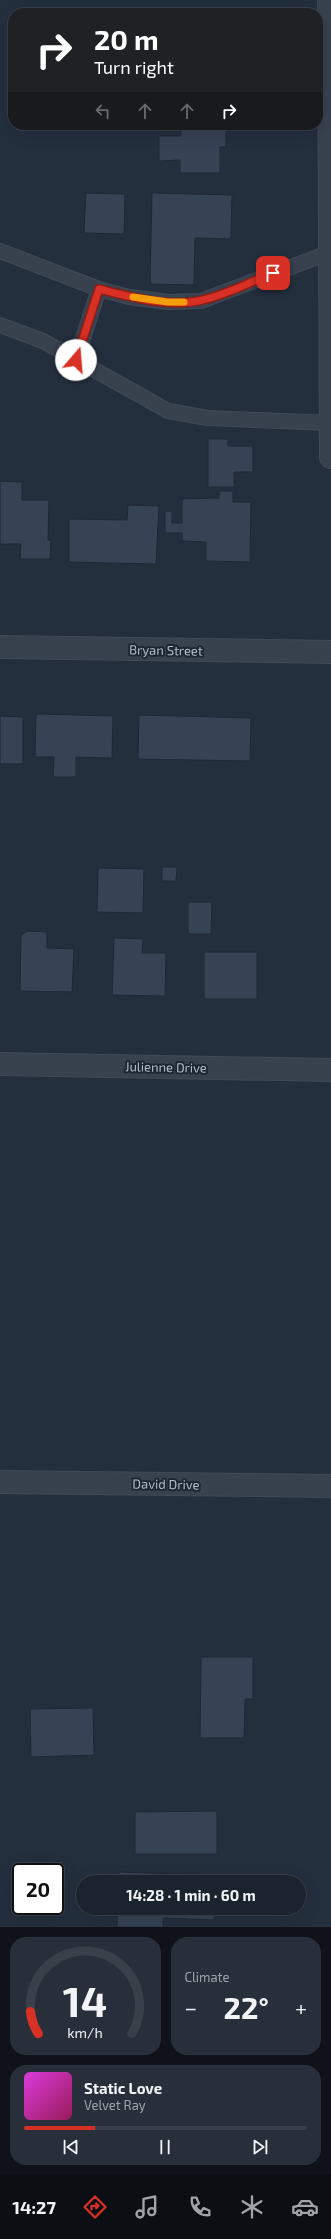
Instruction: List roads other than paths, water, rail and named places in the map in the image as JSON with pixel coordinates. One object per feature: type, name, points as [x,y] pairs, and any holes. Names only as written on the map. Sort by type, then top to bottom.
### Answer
[{"type":"street","points":[[329,0],[331,457]]},
{"type":"street","name":"Bryan Street","points":[[0,647],[331,652]]},
{"type":"street","name":"Julienne Drive","points":[[0,1064],[331,1070]]},
{"type":"street","name":"David Drive","points":[[0,1482],[331,1486]]},
{"type":"lane","points":[[0,251],[99,289],[129,297],[168,302],[201,301],[331,252]]},
{"type":"lane","points":[[76,360],[99,289]]},
{"type":"lane","points":[[0,325],[43,342],[168,411],[208,418],[331,423]]}]
